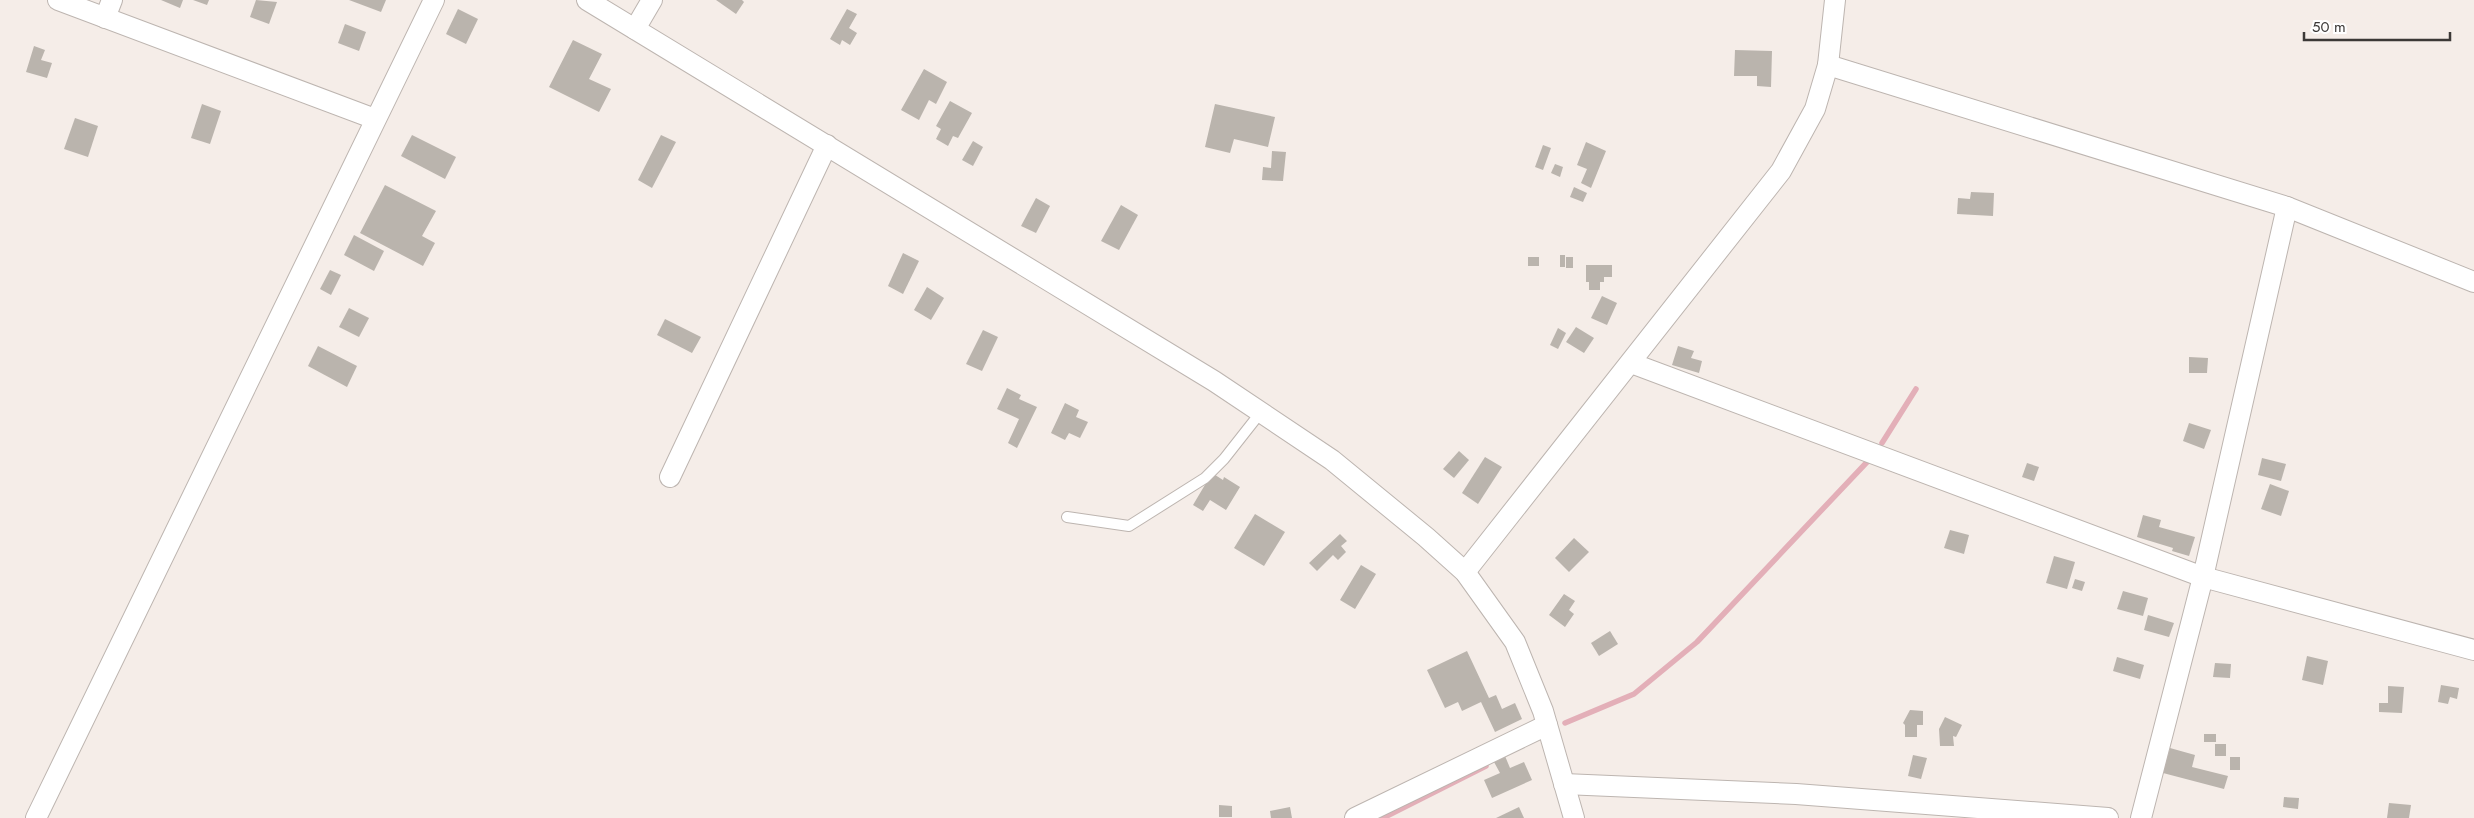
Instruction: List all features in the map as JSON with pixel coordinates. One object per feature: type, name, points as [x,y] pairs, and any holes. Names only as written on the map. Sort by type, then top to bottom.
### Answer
[{"type":"street","points":[[58,0],[108,9],[375,119]]},
{"type":"street","points":[[36,818],[434,0]]},
{"type":"street","points":[[587,0],[1214,381],[1332,460],[1426,537],[1465,572],[1515,642],[1547,725],[1574,818]]},
{"type":"street","points":[[635,29],[652,0]]},
{"type":"street","points":[[1465,572],[1631,364],[1781,171],[1815,109],[1828,65],[1835,0]]},
{"type":"street","points":[[1828,65],[2287,208],[2474,282]]},
{"type":"street","points":[[670,477],[827,145]]},
{"type":"street","points":[[2141,818],[2203,577],[2287,208]]},
{"type":"street","points":[[1631,364],[2203,577],[2474,650]]},
{"type":"street","points":[[1355,818],[1547,725]]},
{"type":"street","points":[[1564,784],[1796,794],[2108,818]]},
{"type":"lane","points":[[1067,516],[1129,526],[1205,478],[1224,459],[1261,412]]},
{"type":"building","points":[[161,0],[183,0],[180,8]]},
{"type":"building","points":[[193,0],[209,0],[207,5]]},
{"type":"building","points":[[256,0],[277,2],[269,24],[250,17]]},
{"type":"building","points":[[349,0],[386,0],[381,12]]},
{"type":"building","points":[[716,0],[742,0],[744,2],[736,14]]},
{"type":"building","points":[[458,9],[478,19],[466,44],[446,34]]},
{"type":"building","points":[[847,9],[857,14],[849,28],[857,33],[850,45],[842,40],[840,45],[830,39]]},
{"type":"building","points":[[345,24],[366,32],[359,51],[338,43]]},
{"type":"building","points":[[573,40],[602,54],[589,79],[611,89],[599,112],[549,87]]},
{"type":"building","points":[[34,46],[45,50],[41,60],[52,63],[47,78],[26,72]]},
{"type":"building","points":[[1735,50],[1772,51],[1771,87],[1757,86],[1757,76],[1734,76]]},
{"type":"building","points":[[924,69],[947,82],[936,104],[929,100],[919,120],[901,110]]},
{"type":"building","points":[[950,101],[972,113],[958,138],[953,136],[948,146],[936,139],[941,129],[936,126]]},
{"type":"building","points":[[202,104],[221,111],[210,144],[191,138]]},
{"type":"building","points":[[1215,104],[1275,117],[1268,147],[1234,139],[1230,153],[1205,147]]},
{"type":"building","points":[[75,118],[98,126],[88,157],[64,149]]},
{"type":"building","points":[[412,135],[456,157],[445,179],[401,156]]},
{"type":"building","points":[[661,135],[676,142],[652,188],[638,180]]},
{"type":"building","points":[[973,141],[983,147],[973,166],[962,160]]},
{"type":"building","points":[[1586,142],[1606,151],[1591,188],[1581,183],[1587,169],[1577,165]]},
{"type":"building","points":[[1543,145],[1551,148],[1543,170],[1535,167]]},
{"type":"building","points":[[1272,151],[1286,152],[1283,181],[1262,180],[1263,167],[1271,168]]},
{"type":"building","points":[[1555,164],[1563,167],[1560,177],[1551,173]]},
{"type":"building","points":[[385,185],[436,211],[422,236],[435,243],[423,266],[360,233]]},
{"type":"building","points":[[1574,187],[1587,193],[1583,202],[1570,197]]},
{"type":"building","points":[[1971,192],[1994,193],[1993,216],[1957,214],[1958,198],[1970,199]]},
{"type":"building","points":[[1036,198],[1050,206],[1036,233],[1021,226]]},
{"type":"building","points":[[1121,205],[1138,215],[1119,250],[1101,241]]},
{"type":"building","points":[[354,235],[384,251],[374,271],[344,255]]},
{"type":"building","points":[[903,253],[919,261],[903,294],[888,286]]},
{"type":"building","points":[[1560,255],[1565,255],[1565,267],[1560,267]]},
{"type":"building","points":[[1528,257],[1539,257],[1539,266],[1528,266]]},
{"type":"building","points":[[1566,257],[1573,257],[1573,268],[1566,268]]},
{"type":"building","points":[[1586,265],[1612,265],[1612,277],[1604,277],[1604,282],[1600,282],[1600,290],[1589,290],[1589,282],[1586,282]]},
{"type":"building","points":[[330,270],[341,275],[331,295],[320,289]]},
{"type":"building","points":[[927,287],[944,298],[931,320],[914,310]]},
{"type":"building","points":[[1602,296],[1617,303],[1607,325],[1591,318]]},
{"type":"building","points":[[349,308],[369,318],[359,337],[339,327]]},
{"type":"building","points":[[665,319],[701,337],[692,353],[657,335]]},
{"type":"building","points":[[1576,327],[1594,338],[1584,353],[1566,342]]},
{"type":"building","points":[[1558,328],[1566,333],[1558,349],[1550,345]]},
{"type":"building","points":[[983,330],[998,337],[982,371],[966,364]]},
{"type":"building","points":[[318,346],[357,366],[347,387],[308,366]]},
{"type":"building","points":[[1678,346],[1694,351],[1691,358],[1702,361],[1699,373],[1672,365]]},
{"type":"building","points":[[2189,357],[2208,358],[2207,373],[2189,373]]},
{"type":"building","points":[[1007,388],[1021,395],[1019,399],[1037,407],[1017,448],[1008,443],[1019,419],[997,409]]},
{"type":"building","points":[[1065,403],[1079,410],[1076,417],[1088,422],[1080,438],[1069,433],[1065,440],[1051,433]]},
{"type":"building","points":[[2189,423],[2211,430],[2204,449],[2183,441]]},
{"type":"building","points":[[1459,451],[1469,460],[1454,478],[1443,469]]},
{"type":"building","points":[[1485,457],[1502,467],[1478,504],[1462,493]]},
{"type":"building","points":[[2262,458],[2286,464],[2281,481],[2258,475]]},
{"type":"building","points":[[2027,463],[2039,467],[2034,481],[2022,477]]},
{"type":"building","points":[[1212,473],[1223,480],[1224,477],[1240,487],[1226,510],[1210,500],[1203,511],[1193,505]]},
{"type":"building","points":[[2270,484],[2289,491],[2281,516],[2261,509]]},
{"type":"building","points":[[1255,514],[1285,532],[1264,566],[1234,548]]},
{"type":"building","points":[[2143,515],[2161,520],[2159,527],[2195,537],[2189,556],[2172,551],[2173,548],[2137,537]]},
{"type":"building","points":[[1950,530],[1969,535],[1964,554],[1944,548]]},
{"type":"building","points":[[1340,534],[1347,541],[1341,546],[1346,552],[1338,560],[1333,555],[1317,571],[1309,563]]},
{"type":"building","points":[[1574,538],[1589,552],[1569,572],[1555,558]]},
{"type":"building","points":[[2054,556],[2075,562],[2067,589],[2046,583]]},
{"type":"building","points":[[1361,565],[1376,574],[1355,609],[1340,600]]},
{"type":"building","points":[[2075,579],[2085,582],[2082,591],[2072,588]]},
{"type":"building","points":[[2123,591],[2148,598],[2143,616],[2117,609]]},
{"type":"building","points":[[1564,594],[1575,601],[1569,610],[1574,614],[1565,627],[1549,615]]},
{"type":"building","points":[[2148,615],[2174,623],[2169,637],[2144,630]]},
{"type":"building","points":[[1610,631],[1618,644],[1599,656],[1591,643]]},
{"type":"building","points":[[1467,651],[1489,698],[1496,695],[1502,709],[1515,703],[1522,719],[1495,732],[1481,702],[1462,711],[1458,702],[1445,708],[1427,670]]},
{"type":"building","points":[[2307,656],[2328,661],[2323,685],[2302,680]]},
{"type":"building","points":[[2117,657],[2144,665],[2140,679],[2113,671]]},
{"type":"building","points":[[2215,663],[2231,664],[2230,678],[2213,677]]},
{"type":"building","points":[[2441,685],[2459,688],[2457,699],[2450,697],[2448,704],[2438,702]]},
{"type":"building","points":[[2388,686],[2404,687],[2402,713],[2379,712],[2379,703],[2388,703]]},
{"type":"building","points":[[1910,710],[1923,711],[1923,725],[1917,725],[1917,737],[1905,737],[1905,725],[1903,723]]},
{"type":"building","points":[[1945,717],[1962,725],[1956,737],[1953,736],[1954,746],[1940,746],[1939,729]]},
{"type":"building","points":[[2204,734],[2216,734],[2216,742],[2204,742]]},
{"type":"building","points":[[2215,744],[2226,744],[2226,756],[2215,756]]},
{"type":"building","points":[[2170,748],[2195,755],[2192,767],[2228,776],[2224,789],[2163,773]]},
{"type":"building","points":[[1913,755],[1927,758],[1921,779],[1908,776]]},
{"type":"building","points":[[1505,756],[1510,768],[1524,762],[1532,780],[1492,798],[1484,780],[1500,773],[1494,762]]},
{"type":"building","points":[[2230,757],[2240,757],[2240,770],[2230,770]]},
{"type":"building","points":[[2284,797],[2299,798],[2298,809],[2283,807]]},
{"type":"building","points":[[2389,803],[2411,805],[2409,818],[2387,818]]},
{"type":"building","points":[[1219,805],[1232,806],[1232,817],[1219,817]]},
{"type":"building","points":[[1290,807],[1292,818],[1271,818],[1270,811]]},
{"type":"building","points":[[1519,807],[1524,818],[1496,818]]},
{"type":"waterway","points":[[1882,443],[1916,389]]},
{"type":"waterway","points":[[1565,723],[1634,694],[1697,642],[1868,461]]},
{"type":"waterway","points":[[1383,818],[1486,766]]}]
